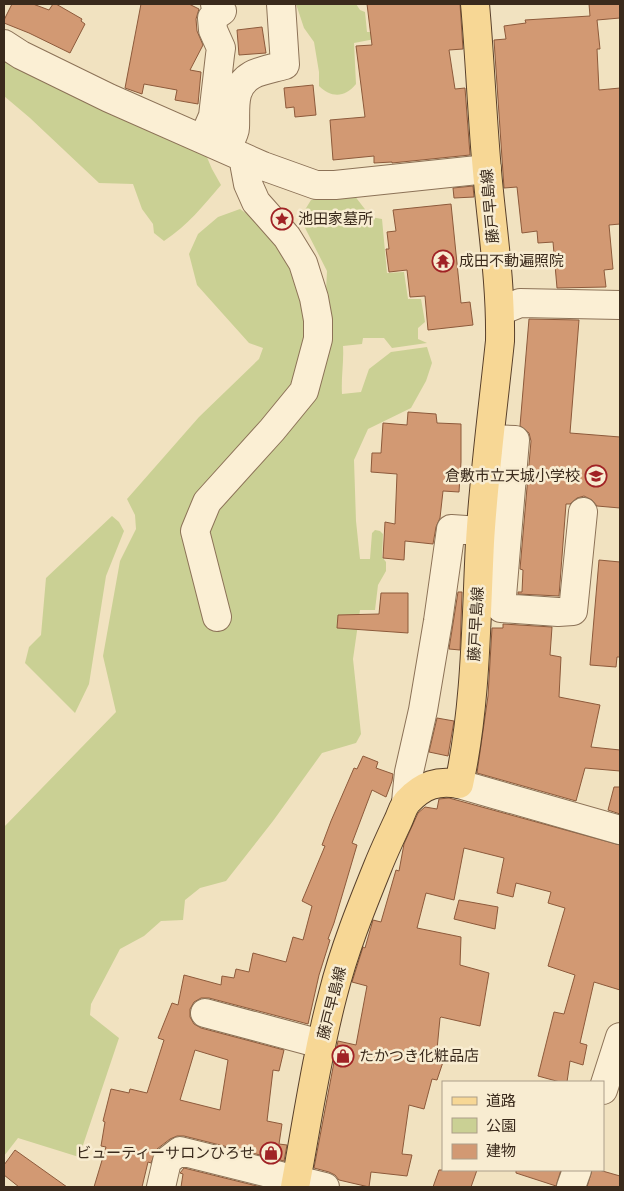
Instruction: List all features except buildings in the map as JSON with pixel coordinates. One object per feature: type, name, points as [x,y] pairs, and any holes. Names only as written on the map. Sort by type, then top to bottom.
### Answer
[{"type":"main road","name":"藤戸早島線","points":[[296,1183],[321,1044],[333,994],[348,944],[384,851],[406,802],[418,792],[434,783],[459,784],[467,749],[481,531],[500,341],[500,311],[486,169],[475,4]]},
{"type":"street","points":[[215,4],[222,11],[212,18],[213,30],[221,48],[213,116],[224,148],[248,184],[256,202],[288,237],[303,263],[314,298],[318,320],[318,339],[304,391],[272,430],[207,502],[195,531],[217,617]]},
{"type":"street","points":[[224,148],[235,129],[234,104],[238,91],[244,82],[252,75],[285,65],[281,4]]},
{"type":"street","points":[[4,44],[21,55],[109,98],[263,166],[316,185],[336,185],[486,169]]},
{"type":"street","points":[[500,311],[520,303],[620,305]]},
{"type":"street","points":[[490,439],[515,440],[501,608],[558,612],[573,611],[583,512]]},
{"type":"street","points":[[406,802],[409,772],[423,710],[438,621],[451,529],[481,531]]},
{"type":"street","points":[[459,784],[526,805],[620,830]]},
{"type":"street","points":[[205,1013],[321,1044]]},
{"type":"street","points":[[604,1087],[620,1037]]},
{"type":"street","points":[[161,1187],[168,1161],[180,1151],[296,1183],[325,1187]]},
{"type":"street","points":[[571,1187],[577,1171]]},
{"type":"green space","points":[[296,4],[356,4],[360,10],[365,12],[367,32],[381,32],[380,38],[354,43],[356,84],[352,89],[338,95],[328,93],[319,86],[319,72],[314,42],[304,28]]},
{"type":"green space","points":[[4,57],[206,155],[221,185],[188,222],[164,241],[154,233],[153,224],[142,209],[133,184],[99,183],[4,96]]},
{"type":"green space","points":[[354,195],[371,217],[382,219],[387,273],[404,272],[408,299],[421,299],[425,322],[418,328],[418,339],[427,343],[392,348],[384,338],[363,338],[362,344],[343,346],[342,394],[361,392],[369,369],[391,352],[427,347],[432,363],[426,381],[411,408],[368,429],[354,460],[356,521],[360,559],[370,559],[372,533],[375,530],[383,534],[382,557],[386,562],[386,571],[378,585],[375,610],[360,610],[353,659],[361,734],[356,743],[322,753],[273,821],[226,881],[200,888],[185,900],[183,920],[161,921],[144,936],[120,949],[91,1004],[90,1015],[119,1038],[79,1157],[18,1138],[4,1156],[4,827],[116,712],[103,656],[120,561],[136,529],[135,515],[127,499],[199,417],[259,359],[263,348],[249,343],[197,285],[189,254],[198,234],[218,217],[240,209],[283,240],[297,266],[311,307],[315,327],[313,340],[298,388],[201,497],[180,538],[186,528],[213,504],[270,441],[310,390],[324,331],[327,271],[300,218],[311,200]]},
{"type":"green space","points":[[112,516],[119,522],[124,531],[106,576],[89,684],[75,713],[25,663],[29,647],[41,635],[46,578]]},
{"type":"place","name":"池田家墓所","points":[[282,219]]},
{"type":"place","name":"成田不動遍照院","points":[[443,261]]},
{"type":"place","name":"倉敷市立天城小学校","points":[[596,476]]},
{"type":"place","name":"たかつき化粧品店","points":[[343,1056]]},
{"type":"place","name":"ビューティーサロンひろせ","points":[[271,1153]]}]
